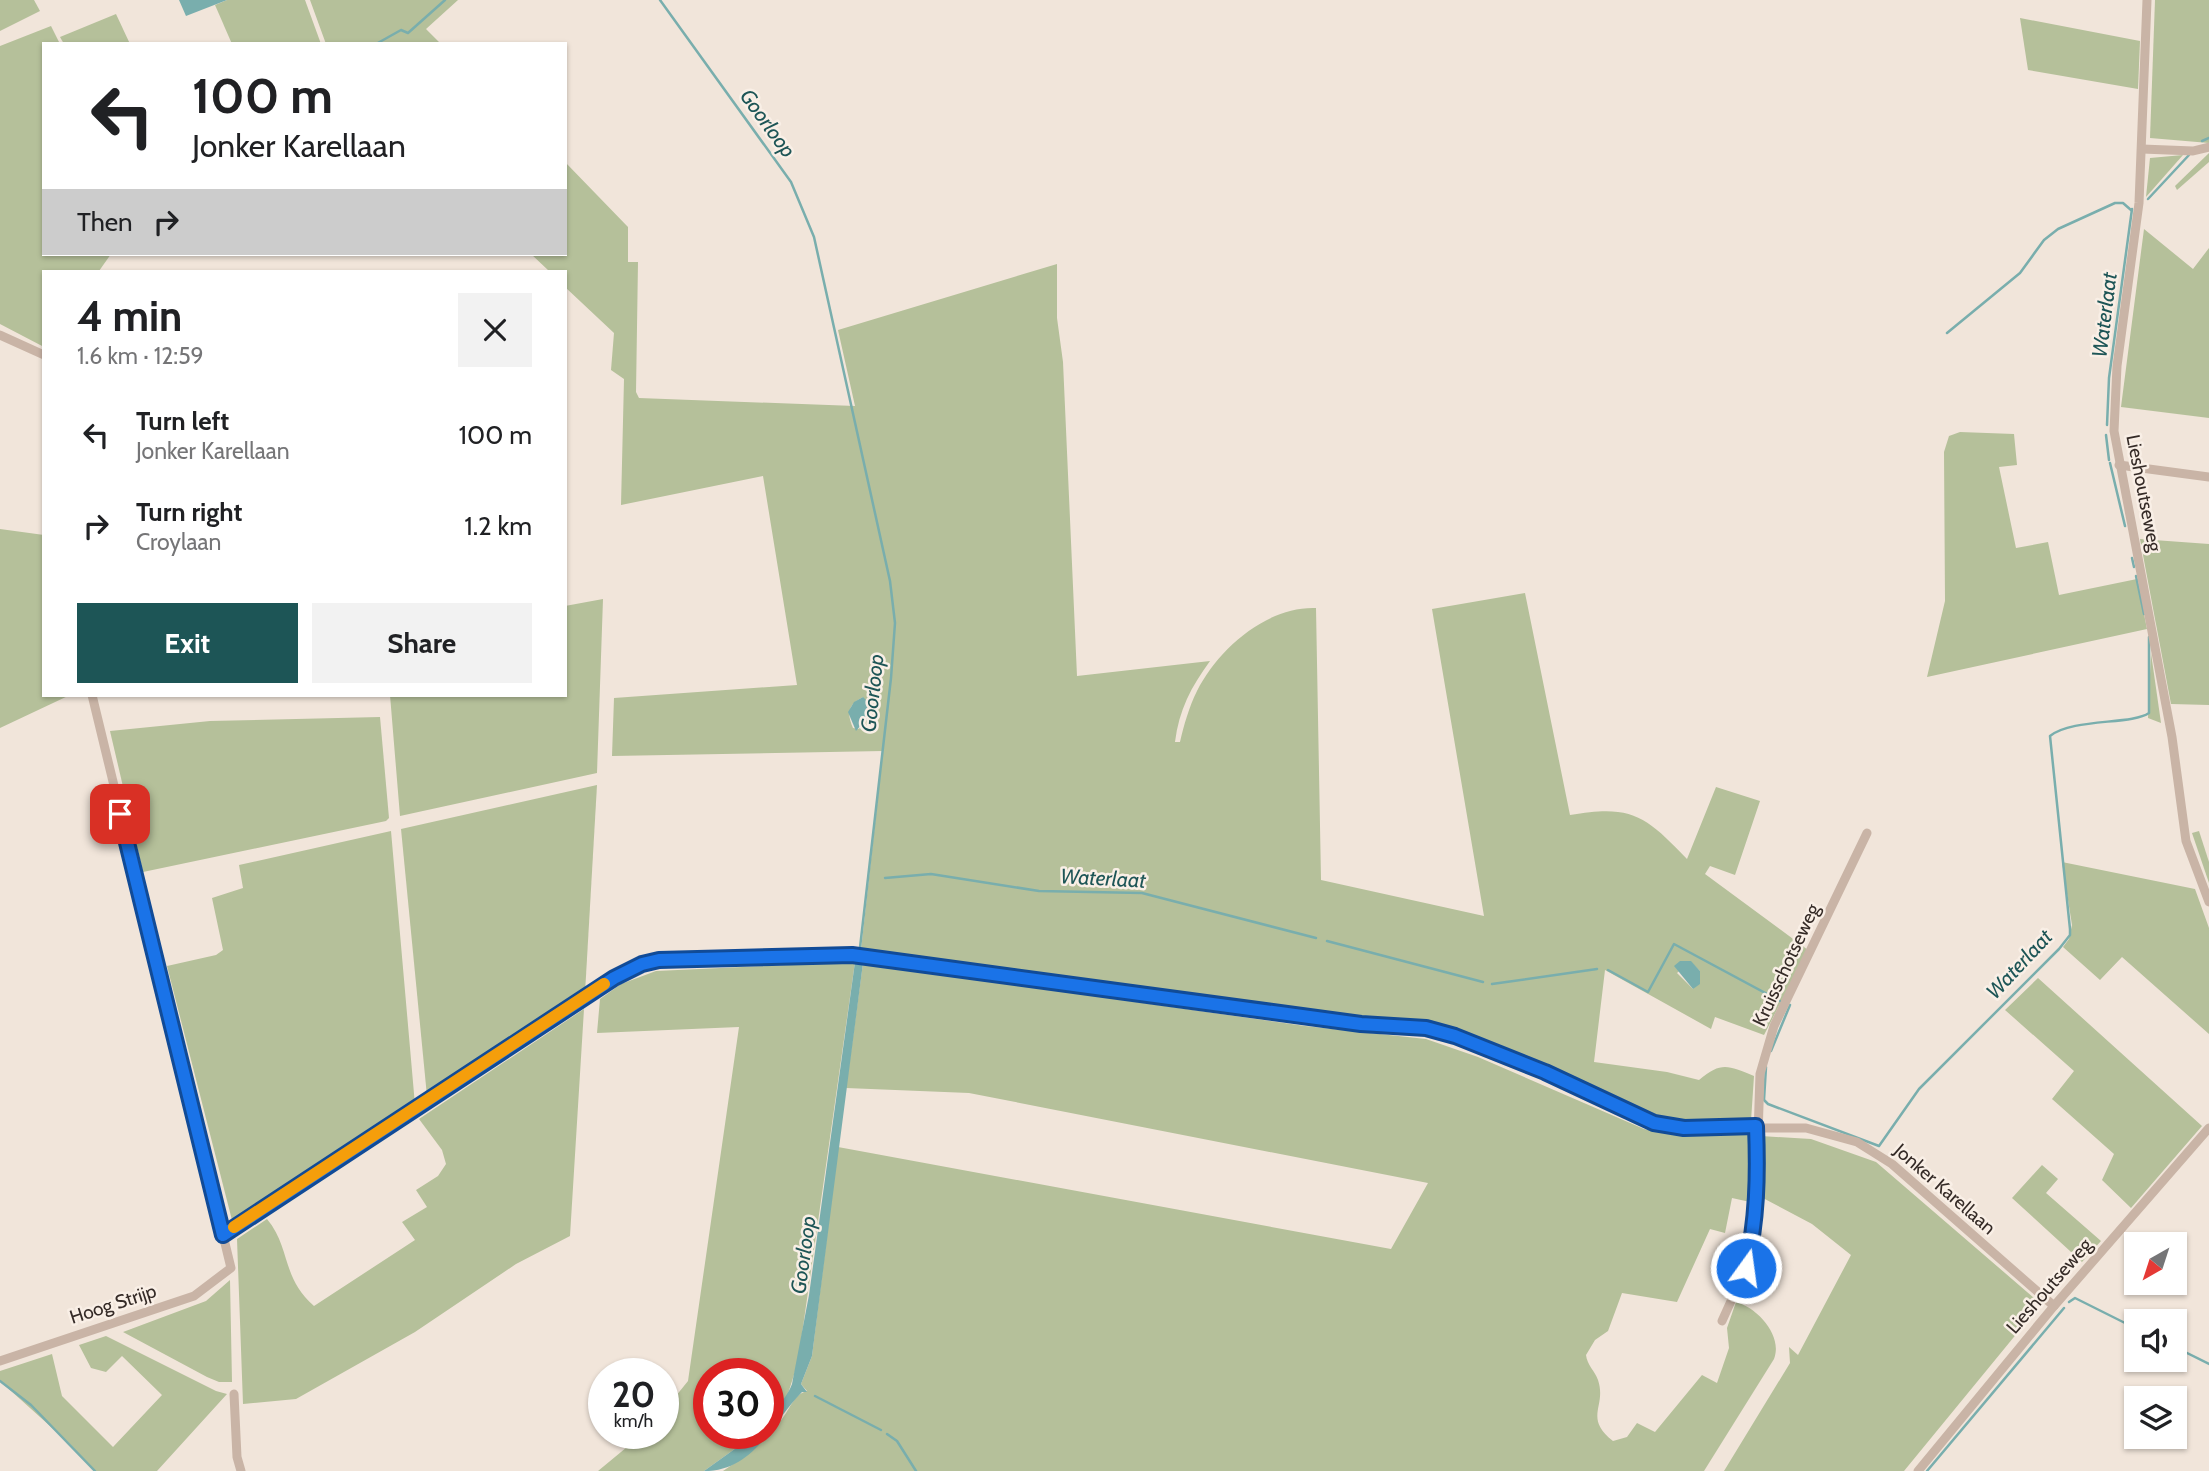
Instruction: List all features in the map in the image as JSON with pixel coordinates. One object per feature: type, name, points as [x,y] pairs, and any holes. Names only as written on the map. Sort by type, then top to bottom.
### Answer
[{"type":"street","name":"Lieshoutseweg","points":[[2147,0],[2138,203],[2118,366],[2114,431],[2143,572],[2186,841],[2209,902]]},
{"type":"street","points":[[2142,149],[2193,150],[2209,147]]},
{"type":"street","points":[[0,335],[42,354]]},
{"type":"street","points":[[2119,465],[2209,477]]},
{"type":"street","points":[[92,697],[223,1235]]},
{"type":"street","name":"Kruisschotseweg","points":[[1722,1321],[1746,1268],[1755,1229],[1758,1200],[1756,1126],[1759,1074],[1774,1026],[1867,833]]},
{"type":"street","name":"Jonker Karellaan","points":[[223,1235],[614,978],[642,964],[659,960],[852,955],[1361,1024],[1426,1028],[1545,1072],[1654,1123],[1684,1128],[1756,1126],[1821,1130],[1873,1151],[1892,1164],[2053,1306]]},
{"type":"street","name":"Lieshoutseweg","points":[[1918,1471],[2053,1306],[2209,1128]]},
{"type":"street","name":"Hoog Strijp","points":[[0,1360],[194,1296],[231,1268],[223,1235]]},
{"type":"street","points":[[234,1394],[237,1457],[241,1471]]},
{"type":"green space","points":[[0,0],[34,0],[40,11],[0,31]]},
{"type":"green space","points":[[227,0],[305,0],[320,42],[231,42],[215,5]]},
{"type":"green space","points":[[310,0],[458,0],[426,29],[439,42],[325,42]]},
{"type":"green space","points":[[2155,0],[2209,0],[2209,143],[2150,138]]},
{"type":"green space","points":[[116,14],[129,42],[63,42],[60,37]]},
{"type":"green space","points":[[2020,18],[2140,41],[2138,89],[2028,70]]},
{"type":"green space","points":[[51,26],[59,42],[42,42],[42,256],[110,256],[100,270],[42,270],[42,346],[0,324],[0,46]]},
{"type":"green space","points":[[2209,153],[2209,162],[2177,190],[2175,186]]},
{"type":"green space","points":[[2183,155],[2146,197],[2150,158]]},
{"type":"green space","points":[[567,164],[628,227],[628,262],[638,262],[636,392],[639,398],[855,406],[838,330],[1057,264],[1057,318],[1063,362],[1077,676],[1210,661],[1183,709],[1175,742],[1180,742],[1197,691],[1206,675],[1231,646],[1262,622],[1298,609],[1316,608],[1321,880],[1484,916],[1432,609],[1525,593],[1570,815],[1609,811],[1636,817],[1660,832],[1687,859],[1716,787],[1760,801],[1735,875],[1710,866],[1705,874],[1808,950],[1764,1035],[1715,1017],[1711,1029],[1605,970],[1594,1062],[1667,1072],[1699,1080],[1714,1070],[1725,1067],[1754,1076],[1751,1121],[1677,1123],[1661,1120],[1468,1039],[1414,1025],[1308,1014],[861,950],[883,751],[612,756],[614,698],[797,685],[763,476],[621,505],[624,379],[611,370],[614,333],[567,289],[567,270],[548,270],[533,256],[567,256]],"holes":[[[863,697],[866,719],[859,729],[853,728],[850,710],[854,703]],[[1690,961],[1700,971],[1693,989],[1677,973]]]},
{"type":"green space","points":[[2144,229],[2193,269],[2209,248],[2209,418],[2121,407]]},
{"type":"green space","points":[[1960,432],[2014,434],[2017,465],[1999,467],[2016,548],[2048,542],[2059,595],[2137,579],[2147,629],[1927,677],[1945,601],[1944,452],[1949,436]]},
{"type":"green space","points":[[0,529],[42,535],[42,697],[66,697],[0,728]]},
{"type":"green space","points":[[2140,539],[2209,544],[2209,705],[2171,704]]},
{"type":"green space","points":[[603,599],[597,773],[400,816],[390,697],[567,697],[567,606]]},
{"type":"green space","points":[[2151,653],[2161,723],[2148,718]]},
{"type":"green space","points":[[380,717],[389,818],[386,821],[143,872],[110,731],[210,721]]},
{"type":"green space","points":[[597,785],[585,993],[427,1096],[401,829]]},
{"type":"green space","points":[[391,831],[415,1105],[233,1224],[167,966],[216,955],[223,950],[212,898],[243,888],[239,865]]},
{"type":"green space","points":[[2199,831],[2209,862],[2209,883],[2192,833]]},
{"type":"green space","points":[[2062,862],[2195,889],[2209,928],[2209,1034],[2122,957],[2100,980],[2063,947],[2069,939],[2072,925]]},
{"type":"green space","points":[[855,962],[798,1362],[787,1397],[784,1401],[784,1358],[693,1358],[693,1449],[735,1449],[704,1471],[598,1471],[625,1449],[679,1449],[679,1392],[688,1381],[739,1027],[597,1033],[600,999],[621,984],[656,971]]},
{"type":"green space","points":[[863,963],[1305,1026],[1426,1039],[1478,1057],[1644,1129],[1675,1135],[1749,1135],[1750,1202],[1732,1198],[1725,1233],[1710,1229],[1677,1302],[1622,1293],[1608,1331],[1595,1340],[1586,1355],[1598,1380],[1600,1398],[1597,1418],[1604,1433],[1613,1441],[1627,1437],[1637,1423],[1655,1432],[1702,1375],[1717,1383],[1729,1348],[1727,1328],[1736,1302],[1752,1310],[1767,1324],[1775,1341],[1774,1359],[1704,1471],[723,1471],[753,1449],[784,1449],[784,1416],[795,1399],[807,1391],[801,1384],[812,1356],[838,1147],[1391,1249],[1428,1183],[969,1093],[846,1088]]},
{"type":"green space","points":[[2038,978],[2202,1126],[2131,1208],[2102,1180],[2114,1154],[2052,1099],[2074,1071],[2005,1010]]},
{"type":"green space","points":[[584,1009],[570,1236],[516,1264],[415,1332],[296,1399],[243,1404],[237,1239],[267,1219],[280,1241],[296,1284],[314,1306],[415,1240],[402,1222],[427,1207],[416,1190],[438,1176],[446,1164],[442,1150],[419,1119]]},
{"type":"green space","points":[[1761,1136],[1811,1139],[1876,1162],[2041,1304],[1904,1471],[1724,1471],[1790,1363],[1789,1347],[1798,1355],[1851,1255],[1812,1224],[1761,1197]]},
{"type":"green space","points":[[2042,1165],[2058,1179],[2046,1193],[2101,1241],[2082,1262],[2012,1198]]},
{"type":"green space","points":[[230,1280],[232,1382],[219,1382],[207,1377],[123,1332],[206,1301]]},
{"type":"green space","points":[[106,1336],[227,1394],[157,1471],[94,1471],[70,1444],[0,1381],[0,1371],[52,1354],[62,1396],[113,1447],[162,1395],[122,1356],[106,1372],[91,1368],[79,1345]]},
{"type":"water","points":[[179,0],[227,0],[186,16]]},
{"type":"water","points":[[863,697],[870,704],[866,719],[856,731],[848,712],[854,702]]},
{"type":"water","points":[[1680,961],[1691,961],[1700,971],[1700,984],[1693,989],[1674,966]]},
{"type":"water","points":[[855,962],[863,963],[812,1356],[801,1384],[807,1392],[802,1392],[784,1413],[784,1399],[792,1384],[809,1295]]},
{"type":"water","points":[[735,1449],[755,1449],[737,1463],[722,1469],[704,1471]]},
{"type":"waterway","points":[[380,42],[401,30],[408,33],[445,0]]},
{"type":"waterway","name":"Goorloop","points":[[660,0],[791,182],[814,237],[890,581],[895,623],[891,678],[858,965]]},
{"type":"waterway","name":"Waterlaat","points":[[2202,141],[2209,138]]},
{"type":"waterway","name":"Waterlaat","points":[[2148,199],[2189,155]]},
{"type":"waterway","points":[[1947,333],[2020,273],[2044,240],[2058,229],[2115,203],[2123,203],[2131,210]]},
{"type":"waterway","name":"Waterlaat","points":[[2107,425],[2109,378],[2132,209]]},
{"type":"waterway","name":"Waterlaat","points":[[2106,435],[2109,460]]},
{"type":"waterway","name":"Waterlaat","points":[[2110,463],[2125,526]]},
{"type":"waterway","name":"Waterlaat","points":[[2132,558],[2134,567]]},
{"type":"waterway","name":"Waterlaat","points":[[2136,576],[2144,614]]},
{"type":"waterway","name":"Waterlaat","points":[[1766,1067],[1764,1100],[1768,1104],[1879,1146],[1919,1089],[2059,949],[2070,935],[2070,929],[2050,736],[2072,726],[2141,717],[2149,713],[2149,637]]},
{"type":"waterway","name":"Waterlaat","points":[[885,878],[931,874],[1039,891],[1142,893],[1316,938]]},
{"type":"waterway","name":"Waterlaat","points":[[1327,941],[1483,982]]},
{"type":"waterway","name":"Waterlaat","points":[[1608,970],[1648,992],[1674,944],[1780,1001]]},
{"type":"waterway","name":"Waterlaat","points":[[1492,984],[1597,969]]},
{"type":"waterway","name":"Waterlaat","points":[[1771,1051],[1790,1005]]},
{"type":"waterway","points":[[2069,1302],[2075,1298],[2124,1322]]},
{"type":"waterway","points":[[1927,1471],[2064,1308]]},
{"type":"waterway","points":[[2187,1353],[2209,1364]]},
{"type":"waterway","points":[[0,1381],[31,1405],[95,1471]]},
{"type":"waterway","points":[[815,1396],[881,1430]]},
{"type":"waterway","points":[[887,1434],[897,1441],[916,1471]]},
{"type":"slow traffic","points":[[234,1227],[604,984]]},
{"type":"route","points":[[120,814],[212,1181],[223,1235],[614,978],[642,964],[659,960],[852,955],[1361,1024],[1426,1028],[1455,1036],[1476,1047],[1545,1072],[1654,1123],[1684,1128],[1756,1126],[1758,1200],[1746,1268]]}]
